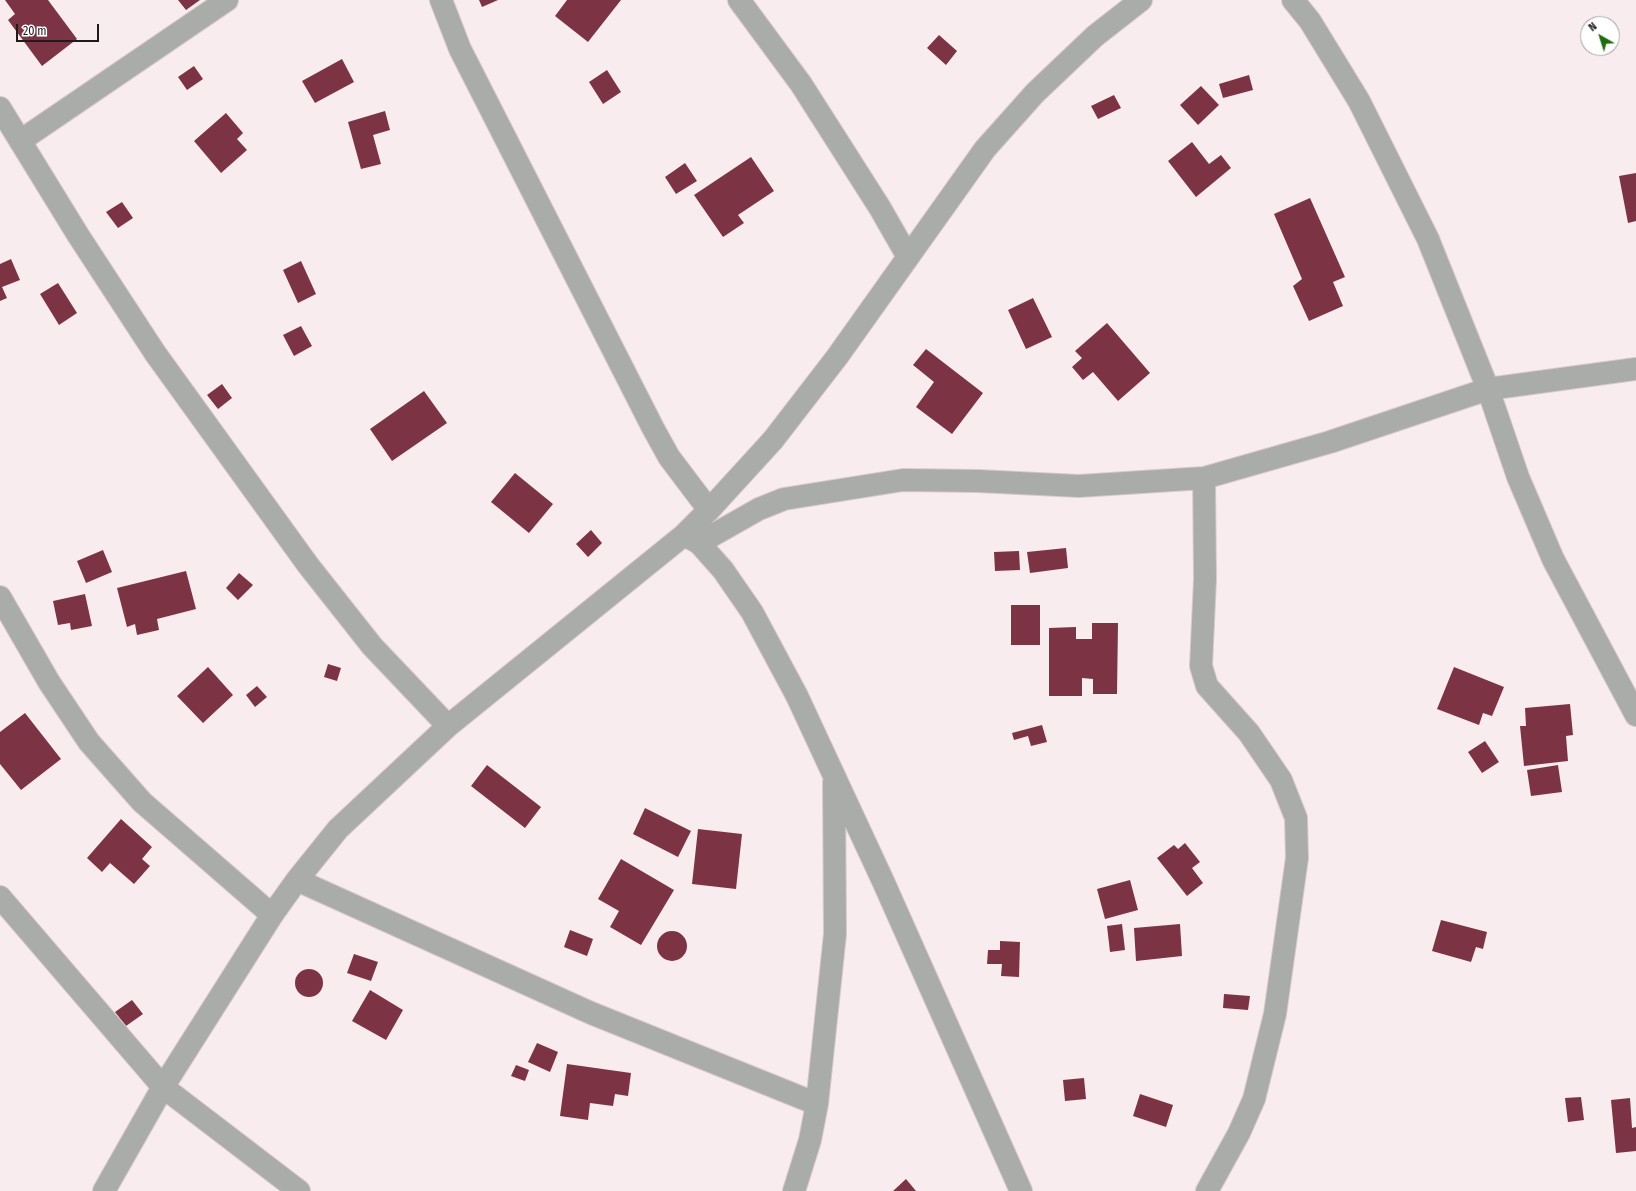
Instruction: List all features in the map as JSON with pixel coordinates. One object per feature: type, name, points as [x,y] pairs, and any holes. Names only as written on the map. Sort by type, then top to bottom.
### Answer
[{"type":"street","points":[[20,141],[228,0]]},
{"type":"street","points":[[441,0],[460,49],[653,428],[669,457],[709,510]]},
{"type":"street","points":[[739,0],[801,84],[880,208],[908,257]]},
{"type":"street","points":[[692,539],[709,510],[772,440],[837,357],[985,149],[1035,93],[1095,36],[1141,0]]},
{"type":"street","points":[[1293,0],[1310,21],[1359,101],[1428,239],[1488,389],[1518,477],[1553,559],[1636,716]]},
{"type":"street","points":[[0,108],[78,235],[155,353],[308,565],[372,646],[448,726]]},
{"type":"street","points":[[104,1191],[163,1087],[272,916],[297,880],[338,829],[381,787],[448,726],[692,539],[759,509],[784,500],[903,480],[978,481],[1079,486],[1204,478],[1330,442],[1488,389],[1636,369]]},
{"type":"street","points":[[1204,478],[1205,579],[1201,666],[1207,686],[1249,733],[1281,780],[1296,818],[1297,858],[1275,1014],[1254,1099],[1239,1133],[1207,1191]]},
{"type":"street","points":[[692,539],[723,570],[752,612],[797,696],[883,881],[1021,1191]]},
{"type":"street","points":[[0,597],[49,682],[89,742],[142,802],[272,916]]},
{"type":"street","points":[[794,1191],[810,1140],[818,1104],[835,934],[834,778]]},
{"type":"street","points":[[297,880],[591,1012],[818,1104]]},
{"type":"street","points":[[0,897],[163,1087],[299,1191]]},
{"type":"building","points":[[5,0],[48,0],[77,39],[42,66],[8,20],[15,14]]},
{"type":"building","points":[[178,0],[200,0],[186,10]]},
{"type":"building","points":[[479,0],[498,0],[482,7]]},
{"type":"building","points":[[567,0],[621,0],[588,42],[555,16]]},
{"type":"building","points":[[939,35],[957,51],[946,65],[927,48]]},
{"type":"building","points":[[342,59],[354,82],[315,103],[302,81]]},
{"type":"building","points":[[194,66],[203,79],[187,90],[178,77]]},
{"type":"building","points":[[607,70],[621,92],[603,104],[589,82]]},
{"type":"building","points":[[1249,75],[1253,90],[1223,98],[1219,84]]},
{"type":"building","points":[[1201,86],[1219,105],[1198,125],[1180,105]]},
{"type":"building","points":[[1114,95],[1121,108],[1098,119],[1091,106]]},
{"type":"building","points":[[385,111],[390,130],[373,135],[381,164],[361,169],[348,122]]},
{"type":"building","points":[[226,113],[243,133],[237,139],[247,150],[221,173],[194,141]]},
{"type":"building","points":[[1192,142],[1209,164],[1221,155],[1231,168],[1196,197],[1168,161]]},
{"type":"building","points":[[751,157],[774,191],[738,215],[744,223],[723,237],[694,195]]},
{"type":"building","points":[[685,163],[697,181],[676,194],[665,177]]},
{"type":"building","points":[[1636,173],[1636,221],[1628,223],[1619,176]]},
{"type":"building","points":[[1310,198],[1345,277],[1333,282],[1343,306],[1309,321],[1293,286],[1302,279],[1274,214]]},
{"type":"building","points":[[122,202],[133,218],[118,228],[106,212]]},
{"type":"building","points":[[11,259],[20,280],[2,287],[7,298],[0,301],[0,264]]},
{"type":"building","points":[[301,261],[316,294],[298,303],[283,270]]},
{"type":"building","points":[[58,283],[77,313],[59,325],[40,294]]},
{"type":"building","points":[[1033,298],[1052,337],[1026,349],[1008,310]]},
{"type":"building","points":[[1107,323],[1150,373],[1118,401],[1093,372],[1083,380],[1072,367],[1082,358],[1075,351]]},
{"type":"building","points":[[301,326],[312,346],[294,356],[283,335]]},
{"type":"building","points":[[926,349],[983,393],[952,434],[916,407],[934,382],[913,365]]},
{"type":"building","points":[[222,384],[232,398],[218,409],[207,395]]},
{"type":"building","points":[[424,391],[447,423],[392,461],[370,429]]},
{"type":"building","points":[[515,473],[553,504],[529,533],[491,502]]},
{"type":"building","points":[[591,530],[602,543],[588,557],[576,544]]},
{"type":"building","points":[[1066,548],[1068,568],[1030,573],[1027,552]]},
{"type":"building","points":[[103,550],[112,572],[86,583],[77,561]]},
{"type":"building","points":[[1019,551],[1020,570],[995,571],[994,552]]},
{"type":"building","points":[[186,571],[196,609],[157,619],[159,630],[137,635],[135,624],[127,627],[117,588]]},
{"type":"building","points":[[239,573],[253,585],[238,600],[226,588]]},
{"type":"building","points":[[85,594],[92,626],[71,630],[70,623],[58,625],[53,601]]},
{"type":"building","points":[[1011,605],[1040,605],[1040,645],[1011,645]]},
{"type":"building","points":[[1092,623],[1118,623],[1117,694],[1093,694],[1093,679],[1082,678],[1082,696],[1049,696],[1049,628],[1076,627],[1076,639],[1092,639]]},
{"type":"building","points":[[328,664],[341,668],[337,681],[324,677]]},
{"type":"building","points":[[208,667],[233,695],[203,723],[177,696]]},
{"type":"building","points":[[1454,667],[1504,687],[1492,716],[1483,713],[1479,725],[1437,709]]},
{"type":"building","points":[[257,686],[267,697],[255,707],[246,695]]},
{"type":"building","points":[[1570,704],[1573,735],[1566,736],[1568,761],[1524,766],[1520,726],[1526,726],[1525,708]]},
{"type":"building","points":[[25,713],[61,759],[21,790],[0,764],[0,732]]},
{"type":"building","points":[[1042,725],[1047,742],[1031,746],[1028,736],[1014,740],[1012,733]]},
{"type":"building","points":[[1485,741],[1499,762],[1482,773],[1468,752]]},
{"type":"building","points":[[487,765],[541,807],[525,828],[471,786]]},
{"type":"building","points":[[1558,765],[1562,792],[1531,796],[1527,770]]},
{"type":"building","points":[[645,808],[691,831],[678,857],[633,834]]},
{"type":"building","points":[[121,819],[152,847],[142,859],[150,866],[134,884],[110,863],[102,872],[87,858]]},
{"type":"building","points":[[698,829],[742,834],[736,889],[692,884]]},
{"type":"building","points":[[1185,843],[1200,862],[1192,868],[1203,883],[1187,896],[1157,858],[1174,845],[1178,849]]},
{"type":"building","points":[[621,859],[674,890],[641,945],[610,927],[619,911],[598,899]]},
{"type":"building","points":[[1130,880],[1138,910],[1105,919],[1097,889]]},
{"type":"building","points":[[1441,920],[1487,932],[1483,949],[1476,947],[1471,962],[1432,951]]},
{"type":"building","points":[[1122,924],[1125,950],[1110,952],[1107,926]]},
{"type":"building","points":[[1180,924],[1182,956],[1136,961],[1134,928]]},
{"type":"building","points":[[570,930],[593,939],[587,956],[564,947]]},
{"type":"building","points":[[672,931],[683,935],[687,946],[683,957],[672,961],[661,957],[657,946],[661,935]]},
{"type":"building","points":[[1000,941],[1020,942],[1019,977],[1001,976],[1002,964],[987,964],[988,950],[1000,950]]},
{"type":"building","points":[[354,954],[378,962],[371,981],[347,973]]},
{"type":"building","points":[[309,969],[319,973],[323,983],[319,993],[309,997],[299,993],[295,983],[299,973]]},
{"type":"building","points":[[370,990],[403,1010],[386,1040],[352,1021]]},
{"type":"building","points":[[1224,994],[1250,996],[1248,1010],[1223,1008]]},
{"type":"building","points":[[132,1000],[143,1014],[126,1026],[115,1012]]},
{"type":"building","points":[[537,1043],[558,1052],[550,1072],[528,1062]]},
{"type":"building","points":[[567,1064],[631,1073],[628,1096],[615,1094],[613,1106],[590,1103],[588,1120],[560,1116]]},
{"type":"building","points":[[516,1065],[529,1070],[525,1081],[511,1076]]},
{"type":"building","points":[[1084,1078],[1086,1099],[1065,1101],[1063,1080]]},
{"type":"building","points":[[1140,1094],[1173,1105],[1166,1127],[1133,1116]]},
{"type":"building","points":[[1581,1097],[1584,1120],[1568,1122],[1565,1098]]},
{"type":"building","points":[[1630,1098],[1632,1128],[1636,1127],[1636,1151],[1616,1153],[1611,1100]]},
{"type":"building","points":[[906,1179],[916,1191],[893,1191]]}]
